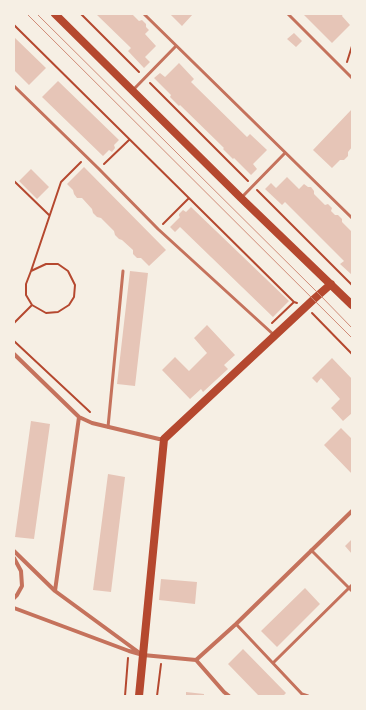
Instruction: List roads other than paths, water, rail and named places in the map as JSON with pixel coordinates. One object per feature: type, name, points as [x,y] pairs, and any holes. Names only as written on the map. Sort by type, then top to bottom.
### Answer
[{"type":"main road","points":[[55,14],[241,198],[352,305]]},
{"type":"main road","points":[[139,696],[164,439],[331,284]]},
{"type":"street","points":[[14,354],[79,417],[92,424],[164,439]]},
{"type":"street","points":[[55,591],[79,417]]},
{"type":"street","points":[[196,660],[236,624],[352,511]]},
{"type":"street","points":[[14,551],[55,591],[143,655]]},
{"type":"street","points":[[14,558],[21,571],[22,586],[14,598]]},
{"type":"street","points":[[14,608],[129,651],[143,655],[196,660],[229,696]]},
{"type":"lane","points":[[144,14],[352,218]]},
{"type":"lane","points":[[288,14],[352,78]]},
{"type":"lane","points":[[133,90],[176,46]]},
{"type":"lane","points":[[14,86],[158,229],[275,336]]},
{"type":"lane","points":[[241,198],[285,153]]},
{"type":"lane","points":[[108,427],[123,271]]},
{"type":"lane","points":[[273,663],[351,588],[311,550]]},
{"type":"lane","points":[[236,624],[302,694],[308,696]]},
{"type":"tram line","points":[[27,14],[352,338]]},
{"type":"tram line","points":[[37,14],[352,328]]}]
